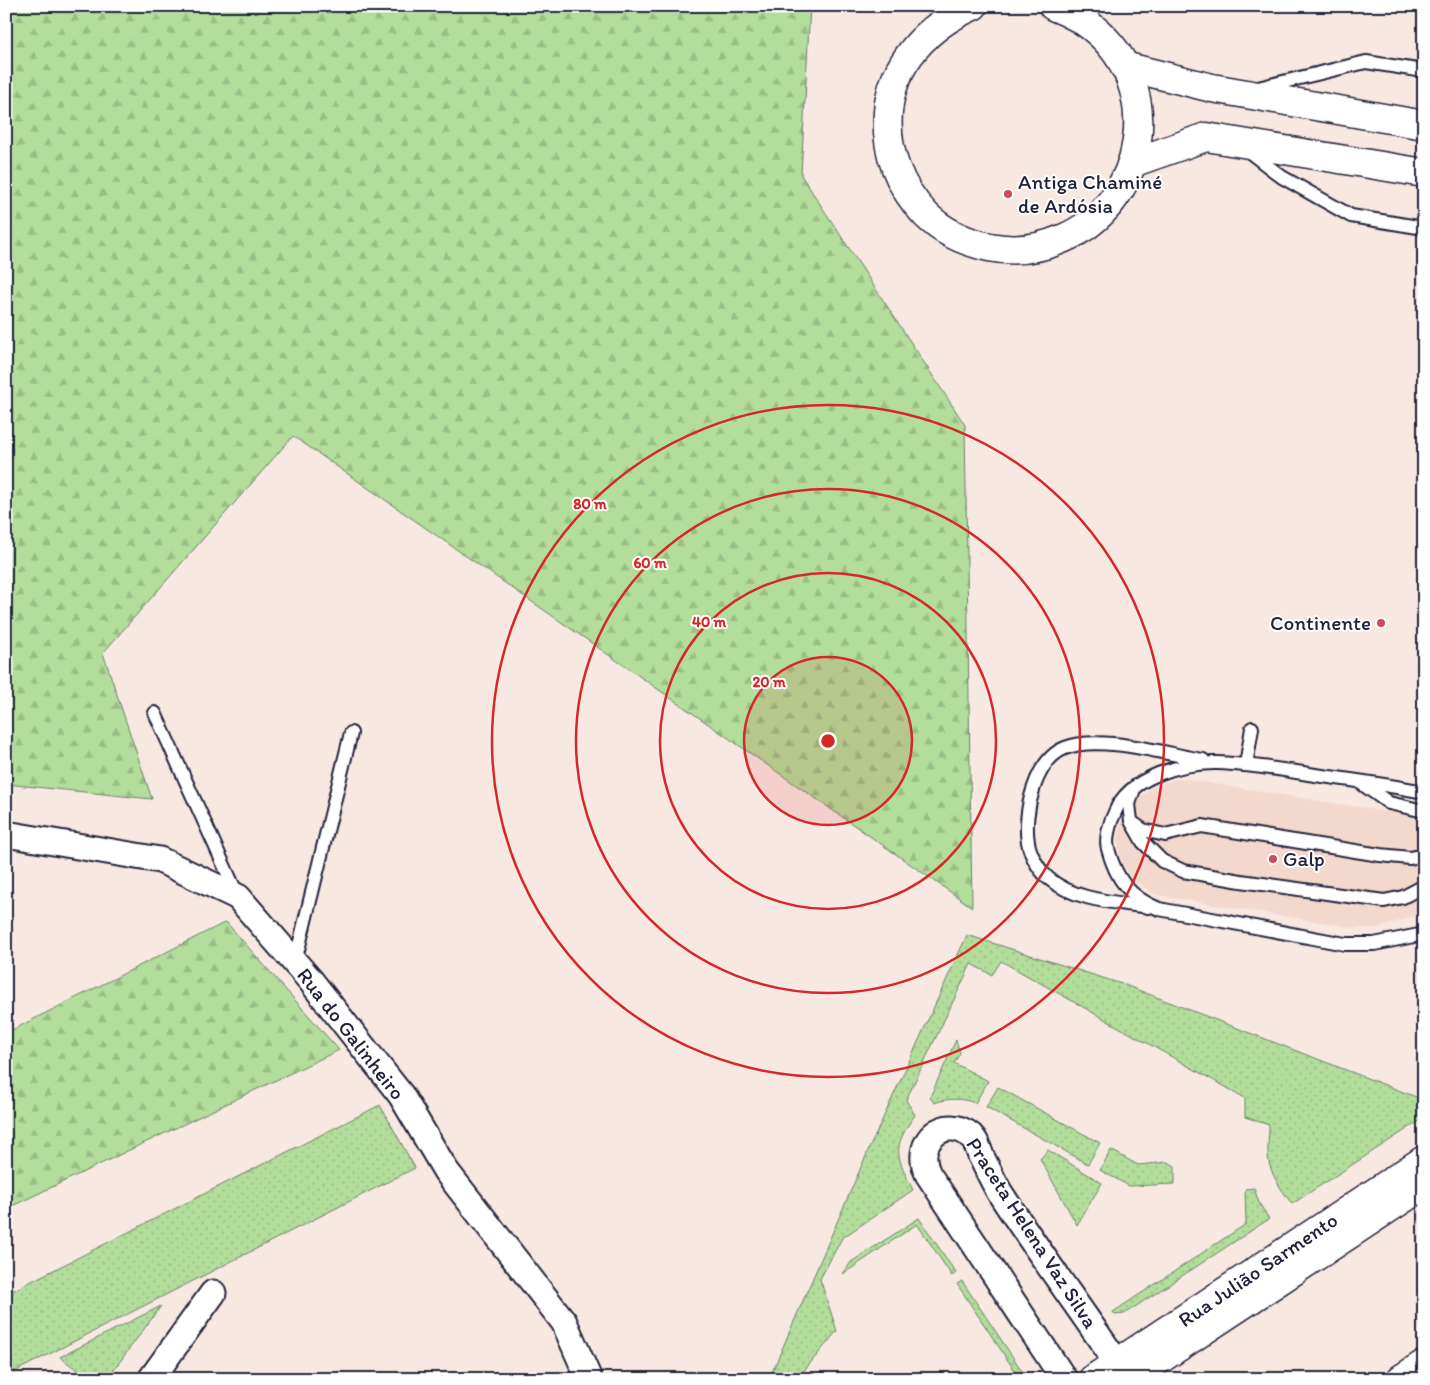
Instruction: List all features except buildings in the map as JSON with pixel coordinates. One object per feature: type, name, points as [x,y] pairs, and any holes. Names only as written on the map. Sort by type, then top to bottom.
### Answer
[{"type":"main road","points":[[973,6],[955,14],[935,27],[917,44],[900,72],[894,87],[888,111],[888,136],[893,160],[902,183],[916,204],[932,221],[953,235],[974,244],[1008,250],[1023,250],[1049,245],[1079,231],[1092,222],[1109,206],[1123,186],[1132,163],[1138,138],[1138,114],[1134,88],[1124,66],[1111,46],[1094,28],[1073,14],[1054,6]]},
{"type":"main road","points":[[1124,66],[1212,88],[1424,125]]},
{"type":"main road","points":[[1132,163],[1206,137],[1424,173]]},
{"type":"main road","name":"Rua Julião Sarmento","points":[[1125,1373],[1424,1160]]},
{"type":"main road","name":"Rua Julião Sarmento","points":[[1093,1379],[1125,1373],[1424,1185]]},
{"type":"main road","points":[[1401,1379],[1424,1364]]},
{"type":"street","name":"Rua do Galinheiro","points":[[6,834],[160,860],[238,897],[311,981],[400,1095],[446,1171],[564,1322],[589,1379]]},
{"type":"street","name":"Praceta Helena Vaz Silva","points":[[1064,1379],[928,1174],[923,1156],[929,1138],[936,1133],[945,1129],[955,1128],[964,1131],[978,1144],[980,1154],[1000,1192],[1125,1373]]},
{"type":"street","points":[[151,1379],[213,1293]]},
{"type":"lane","points":[[1239,93],[1366,62],[1424,71]]},
{"type":"lane","points":[[1237,142],[1282,177],[1351,216],[1424,228]]},
{"type":"lane","points":[[155,713],[238,897]]},
{"type":"lane","points":[[1246,765],[1252,728]]},
{"type":"lane","points":[[295,962],[352,733]]},
{"type":"lane","points":[[1424,792],[1216,762],[1111,744],[1088,743],[1064,749],[1049,760],[1038,774],[1028,812],[1028,841],[1034,861],[1047,877],[1064,888],[1082,896],[1346,944],[1374,944],[1424,934]]},
{"type":"lane","points":[[1159,909],[1142,902],[1126,887],[1113,867],[1107,845],[1110,822],[1119,802],[1135,786],[1152,776],[1182,767],[1216,762]]},
{"type":"lane","points":[[1357,781],[1389,803],[1424,811]]},
{"type":"lane","points":[[1135,786],[1128,804],[1131,821],[1143,842],[1162,861],[1183,871],[1384,901],[1403,897],[1424,886]]},
{"type":"lane","points":[[1131,821],[1143,830],[1165,835],[1202,826],[1380,855],[1410,858],[1424,855]]},
{"type":"shaded area","name":"Galp","points":[[1175,779],[1424,816],[1424,910],[1414,916],[1374,929],[1356,928],[1161,896],[1151,892],[1132,878],[1124,866],[1119,852],[1118,837],[1121,823],[1136,800],[1155,786]]},
{"type":"green space","points":[[6,6],[810,6],[801,175],[965,425],[972,907],[293,436],[103,653],[152,799],[6,784]]},
{"type":"green space","points":[[226,922],[339,1050],[6,1209],[6,1033]]},
{"type":"green space","points":[[967,935],[1125,985],[1424,1100],[1424,1118],[1292,1204],[1270,1166],[1268,1151],[1269,1125],[1245,1117],[1245,1098],[1001,961],[992,975],[971,964],[906,1100],[915,1115],[902,1136],[899,1152],[900,1160],[913,1190],[842,1238],[820,1279],[837,1331],[797,1379],[769,1379],[868,1151]]},
{"type":"green space","points":[[956,1040],[960,1053],[954,1063],[988,1081],[975,1103],[955,1099],[934,1103],[930,1097]]},
{"type":"green space","points":[[998,1087],[1100,1143],[1088,1164],[986,1107]]},
{"type":"green space","points":[[380,1105],[415,1168],[6,1376],[6,1294]]},
{"type":"green space","points":[[1048,1150],[1102,1183],[1077,1225],[1040,1159]]},
{"type":"green space","points":[[1111,1150],[1138,1165],[1168,1162],[1175,1166],[1175,1184],[1129,1186],[1100,1170]]},
{"type":"green space","points":[[1254,1188],[1259,1203],[1269,1219],[1124,1314],[1115,1315],[1113,1312],[1246,1224],[1245,1189]]},
{"type":"green space","points":[[919,1218],[956,1273],[952,1276],[917,1224],[843,1274],[851,1262]]},
{"type":"green space","points":[[962,1281],[1024,1374],[1023,1379],[1018,1379],[1019,1377],[957,1284]]},
{"type":"green space","points":[[161,1306],[107,1379],[89,1379],[60,1357]]},
{"type":"place","name":"Antiga Chaminé de Ardósia","points":[[1008,194]]},
{"type":"place","name":"Continente","points":[[1381,623]]},
{"type":"place","name":"Galp","points":[[1273,859]]}]
